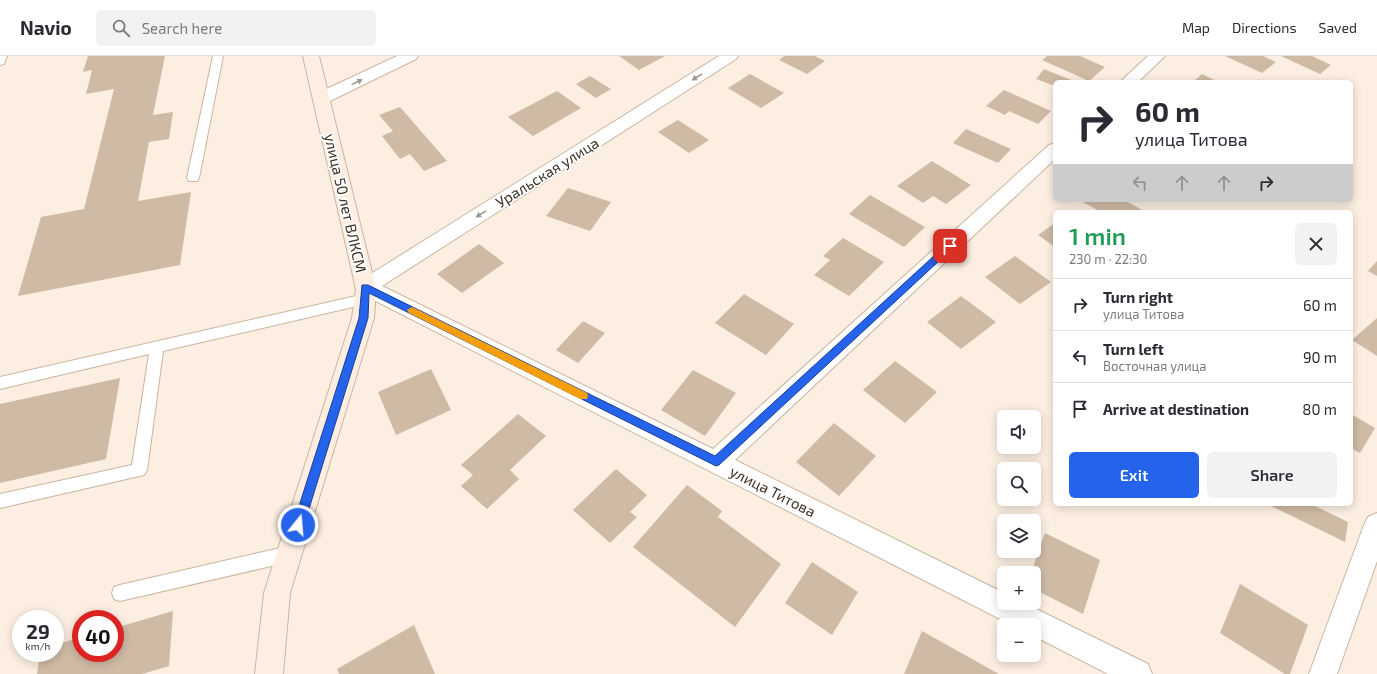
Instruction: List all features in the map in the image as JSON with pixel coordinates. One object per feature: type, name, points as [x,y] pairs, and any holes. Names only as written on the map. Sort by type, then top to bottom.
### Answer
[{"type":"street","name":"улица 50 лет ВЛКСМ","points":[[269,674],[277,593],[363,318],[365,293],[322,98],[311,56]]},
{"type":"street","points":[[322,98],[410,56]]},
{"type":"street","name":"Уральская улица","points":[[365,293],[730,56]]},
{"type":"street","points":[[1130,80],[1157,56]]},
{"type":"street","points":[[716,462],[1053,151]]},
{"type":"street","name":"улица Титова","points":[[365,293],[716,462],[1138,674]]},
{"type":"street","points":[[1323,674],[1377,525]]},
{"type":"lane","points":[[0,62],[2,56]]},
{"type":"lane","points":[[193,178],[218,56]]},
{"type":"lane","points":[[0,383],[157,347],[365,293]]},
{"type":"lane","points":[[0,500],[139,470],[157,347]]},
{"type":"lane","points":[[120,593],[289,554]]},
{"type":"building","points":[[88,56],[165,56],[153,115],[173,112],[169,139],[149,142],[138,201],[191,192],[180,265],[18,296],[41,217],[84,209],[114,89],[86,94],[92,70],[83,72]]},
{"type":"building","points":[[619,56],[665,56],[639,70]]},
{"type":"building","points":[[784,56],[815,56],[825,61],[807,74],[779,60]]},
{"type":"building","points":[[1047,56],[1080,56],[1105,67],[1090,80],[1087,80],[1042,60]]},
{"type":"building","points":[[1225,56],[1263,56],[1276,62],[1262,73]]},
{"type":"building","points":[[1281,56],[1312,56],[1331,65],[1320,74]]},
{"type":"building","points":[[1044,69],[1071,80],[1053,80],[1053,85],[1036,79]]},
{"type":"building","points":[[750,74],[784,93],[761,108],[728,88]]},
{"type":"building","points":[[1202,74],[1214,80],[1195,80]]},
{"type":"building","points":[[590,76],[611,89],[596,98],[576,84]]},
{"type":"building","points":[[1004,90],[1051,111],[1038,124],[1009,111],[1005,115],[986,106]]},
{"type":"building","points":[[557,91],[581,108],[533,136],[508,117]]},
{"type":"building","points":[[400,107],[447,161],[424,171],[410,154],[400,159],[382,136],[393,131],[379,115]]},
{"type":"building","points":[[678,120],[709,140],[689,153],[658,132]]},
{"type":"building","points":[[966,129],[1011,149],[998,163],[953,143]]},
{"type":"building","points":[[932,161],[971,185],[946,204],[933,196],[923,203],[897,186]]},
{"type":"building","points":[[568,188],[611,202],[590,231],[546,216]]},
{"type":"building","points":[[870,195],[925,227],[904,247],[849,214]]},
{"type":"building","points":[[1083,202],[1128,202],[1142,210],[1097,210]]},
{"type":"building","points":[[1053,224],[1053,246],[1038,235]]},
{"type":"building","points":[[843,238],[884,262],[849,296],[814,275],[830,260],[823,256]]},
{"type":"building","points":[[479,244],[504,263],[462,293],[437,274]]},
{"type":"building","points":[[1015,256],[1051,282],[1020,304],[985,277]]},
{"type":"building","points":[[1377,261],[1377,276],[1368,271]]},
{"type":"building","points":[[744,294],[794,324],[766,355],[715,323]]},
{"type":"building","points":[[961,296],[996,322],[961,349],[927,322]]},
{"type":"building","points":[[1377,318],[1377,356],[1353,341]]},
{"type":"building","points":[[583,321],[605,333],[578,363],[556,350]]},
{"type":"building","points":[[895,361],[937,392],[905,423],[863,390]]},
{"type":"building","points":[[431,369],[451,410],[396,435],[378,392]]},
{"type":"building","points":[[693,370],[736,393],[705,436],[661,410]]},
{"type":"building","points":[[120,378],[106,459],[0,483],[0,404]]},
{"type":"building","points":[[518,414],[546,436],[510,470],[519,479],[487,509],[461,486],[473,475],[461,465]]},
{"type":"building","points":[[1353,415],[1375,428],[1360,453],[1353,449]]},
{"type":"building","points":[[834,423],[876,456],[839,496],[796,462]]},
{"type":"building","points":[[616,469],[647,495],[630,512],[637,517],[610,543],[573,510]]},
{"type":"building","points":[[687,485],[722,511],[718,517],[781,564],[735,627],[633,547]]},
{"type":"building","points":[[1271,506],[1315,506],[1348,522],[1345,542]]},
{"type":"building","points":[[1045,533],[1100,560],[1083,614],[1041,593],[1041,566],[1033,566],[1036,558],[1041,558],[1041,544]]},
{"type":"building","points":[[812,562],[858,592],[832,635],[785,603]]},
{"type":"building","points":[[1240,584],[1308,625],[1290,674],[1285,674],[1220,633]]},
{"type":"building","points":[[173,611],[169,666],[142,674],[37,674],[39,662],[64,662],[64,642],[72,640],[72,662],[124,662],[124,625]]},
{"type":"building","points":[[414,625],[435,674],[339,674],[337,669]]},
{"type":"building","points":[[922,631],[999,674],[904,674]]},
{"type":"slow traffic","points":[[412,310],[583,396]]},
{"type":"route","points":[[298,525],[363,318],[365,287],[716,462],[950,246]]}]
